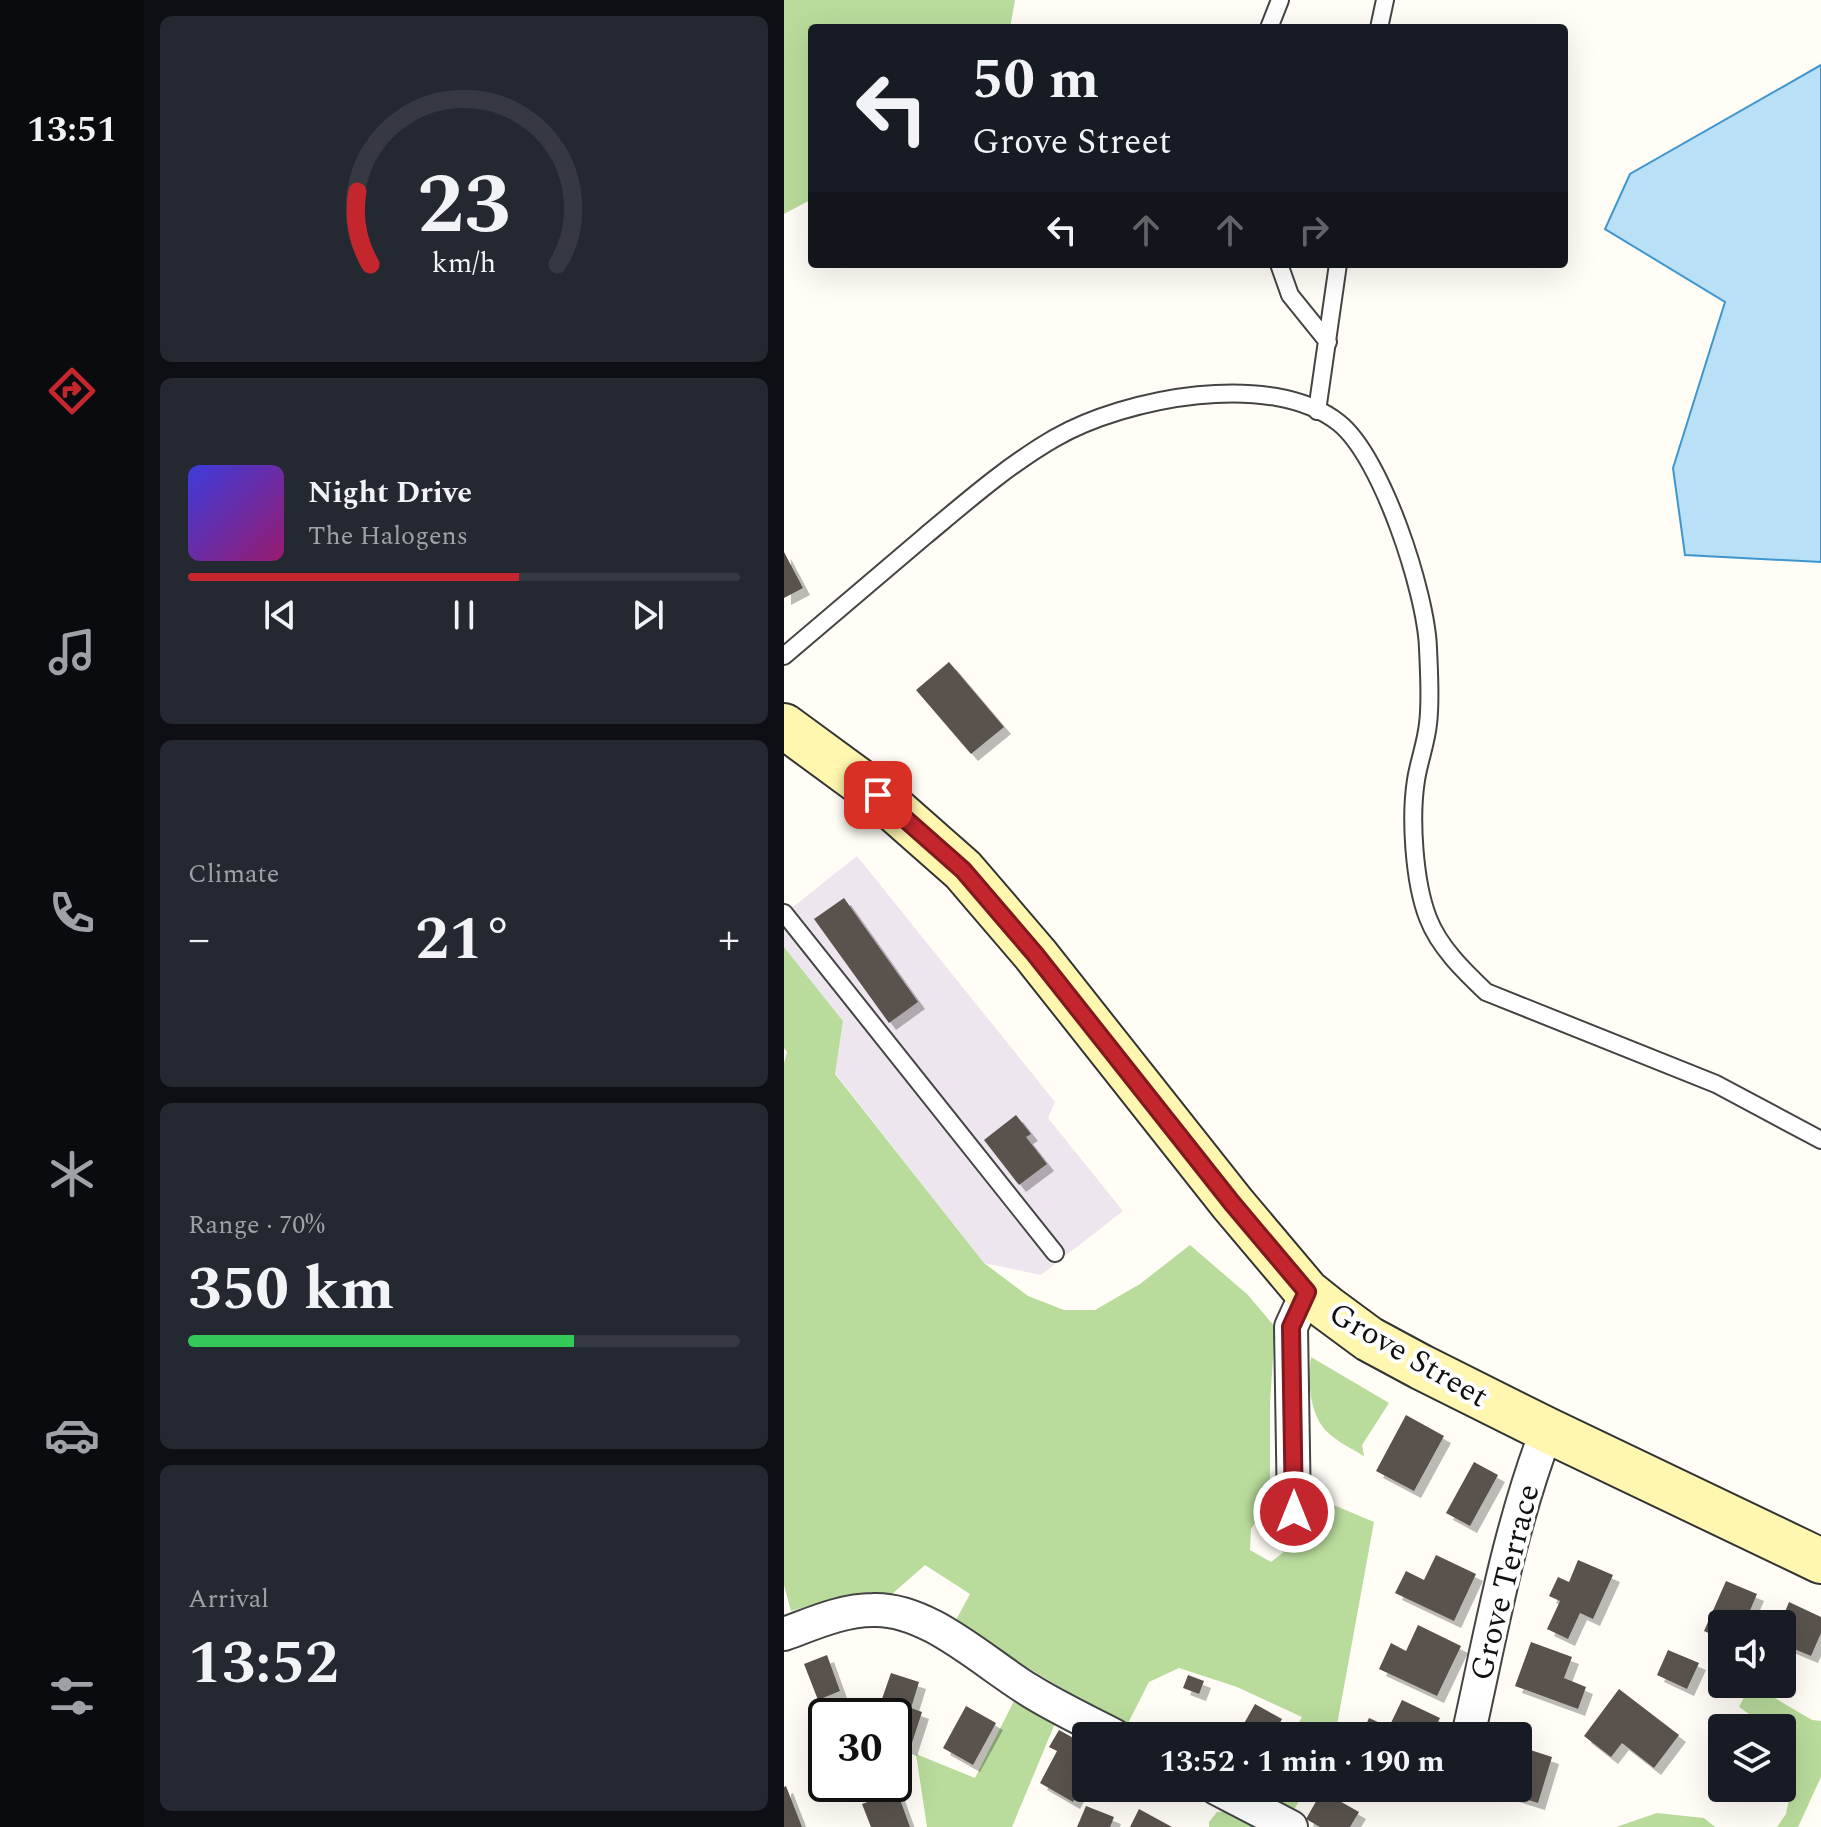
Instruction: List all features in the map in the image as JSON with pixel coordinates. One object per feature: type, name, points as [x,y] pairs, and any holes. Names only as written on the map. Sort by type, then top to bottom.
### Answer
[{"type":"main road","name":"Grove Street","points":[[784,726],[878,795],[963,870],[1035,954],[1232,1203],[1307,1292],[1369,1339],[1547,1430],[1821,1561]]},
{"type":"street","points":[[1294,1512],[1291,1327],[1307,1292]]},
{"type":"street","name":"Grove Terrace","points":[[1471,1722],[1513,1531],[1547,1430]]},
{"type":"street","points":[[784,1634],[859,1611],[897,1612],[936,1628],[1038,1696],[1088,1722]]},
{"type":"street","points":[[1243,1802],[1291,1827]]},
{"type":"lane","points":[[1271,24],[1280,0]]},
{"type":"lane","points":[[1380,24],[1385,0]]},
{"type":"lane","points":[[1280,268],[1290,295],[1328,342]]},
{"type":"lane","points":[[1317,411],[1337,268]]},
{"type":"lane","points":[[784,656],[987,485],[1057,437],[1129,408],[1194,395],[1283,396],[1317,411],[1336,420],[1355,436],[1369,458],[1416,576],[1428,645],[1429,723],[1416,783],[1414,853],[1428,919],[1457,964],[1486,992],[1716,1084],[1821,1140]]},
{"type":"lane","points":[[784,913],[1055,1253]]},
{"type":"shaded area","points":[[857,856],[1055,1102],[1048,1118],[1123,1211],[1041,1275],[984,1263],[835,1073],[843,1021],[784,947],[784,914]]},
{"type":"green space","points":[[784,0],[1015,0],[1011,24],[808,24],[808,201],[784,214]]},
{"type":"green space","points":[[784,947],[843,1021],[835,1074],[984,1263],[1028,1296],[1064,1310],[1095,1310],[1140,1284],[1190,1245],[1248,1295],[1275,1327],[1270,1403],[1270,1498],[1251,1529],[1250,1550],[1271,1562],[1281,1555],[1306,1528],[1317,1498],[1374,1522],[1338,1722],[1299,1722],[1302,1717],[1237,1687],[1179,1668],[1149,1682],[1129,1722],[1118,1722],[1002,1652],[956,1620],[970,1594],[925,1565],[892,1594],[865,1600],[827,1601],[791,1611],[784,1585],[784,1063],[787,1052],[784,1048]]},
{"type":"green space","points":[[1311,1357],[1389,1403],[1362,1445],[1364,1456],[1331,1435],[1318,1419],[1310,1393]]},
{"type":"green space","points":[[1744,1698],[1775,1698],[1812,1720],[1821,1721],[1821,1777],[1798,1827],[1777,1827],[1786,1814],[1788,1802],[1796,1802],[1796,1714],[1749,1714],[1739,1707]]},
{"type":"green space","points":[[1015,1699],[1056,1721],[1012,1827],[927,1827],[916,1754],[975,1778]]},
{"type":"green space","points":[[1277,1802],[1298,1802],[1294,1810]]},
{"type":"green space","points":[[1231,1811],[1271,1827],[1209,1827],[1217,1812]]},
{"type":"green space","points":[[1657,1813],[1704,1818],[1715,1827],[1616,1827]]},
{"type":"water","points":[[1821,65],[1821,562],[1685,555],[1673,468],[1725,302],[1605,229],[1630,174]]},
{"type":"building","points":[[784,552],[803,588],[784,598]]},
{"type":"building","points":[[949,662],[1004,727],[971,754],[916,690]]},
{"type":"building","points":[[844,898],[918,1002],[889,1023],[814,919]]},
{"type":"building","points":[[1016,1115],[1031,1134],[1026,1137],[1047,1164],[1019,1185],[984,1140]]},
{"type":"building","points":[[1406,1415],[1444,1436],[1414,1491],[1376,1471]]},
{"type":"building","points":[[1474,1462],[1498,1475],[1470,1526],[1446,1513]]},
{"type":"building","points":[[1436,1555],[1476,1574],[1454,1621],[1395,1593],[1406,1571],[1424,1580]]},
{"type":"building","points":[[1578,1560],[1613,1575],[1593,1619],[1580,1613],[1568,1639],[1547,1629],[1560,1601],[1549,1596],[1558,1577],[1569,1582]]},
{"type":"building","points":[[1726,1581],[1757,1594],[1750,1610],[1713,1610]]},
{"type":"building","points":[[1789,1602],[1821,1617],[1821,1633],[1811,1656],[1796,1650],[1796,1610],[1786,1610]]},
{"type":"building","points":[[1418,1625],[1461,1646],[1437,1696],[1379,1669],[1391,1643],[1406,1651]]},
{"type":"building","points":[[1531,1642],[1572,1657],[1564,1678],[1586,1687],[1578,1709],[1515,1686]]},
{"type":"building","points":[[1668,1650],[1699,1663],[1687,1689],[1657,1675]]},
{"type":"building","points":[[827,1655],[840,1691],[817,1698],[804,1664]]},
{"type":"building","points":[[891,1673],[919,1682],[912,1705],[912,1698],[882,1698]]},
{"type":"building","points":[[1188,1675],[1204,1681],[1199,1694],[1183,1688]]},
{"type":"building","points":[[1619,1689],[1679,1735],[1654,1768],[1622,1743],[1611,1757],[1584,1736]]},
{"type":"building","points":[[1402,1700],[1440,1718],[1438,1722],[1391,1722]]},
{"type":"building","points":[[1255,1704],[1282,1719],[1280,1722],[1245,1722]]},
{"type":"building","points":[[966,1706],[996,1723],[973,1765],[943,1748]]},
{"type":"building","points":[[912,1708],[922,1712],[912,1743]]},
{"type":"building","points":[[1059,1730],[1072,1737],[1072,1801],[1040,1783],[1057,1751],[1049,1747]]},
{"type":"building","points":[[1532,1751],[1552,1757],[1538,1803],[1532,1801]]},
{"type":"building","points":[[786,1786],[802,1827],[784,1827]]},
{"type":"building","points":[[901,1802],[910,1827],[871,1827],[862,1804]]},
{"type":"building","points":[[1316,1802],[1341,1802],[1359,1812],[1350,1827],[1320,1827],[1306,1819]]},
{"type":"building","points":[[1086,1806],[1114,1817],[1110,1827],[1077,1827]]},
{"type":"building","points":[[1139,1809],[1172,1827],[1130,1827]]},
{"type":"route","points":[[878,795],[963,870],[1035,954],[1232,1203],[1307,1292],[1291,1327],[1294,1512]]}]
